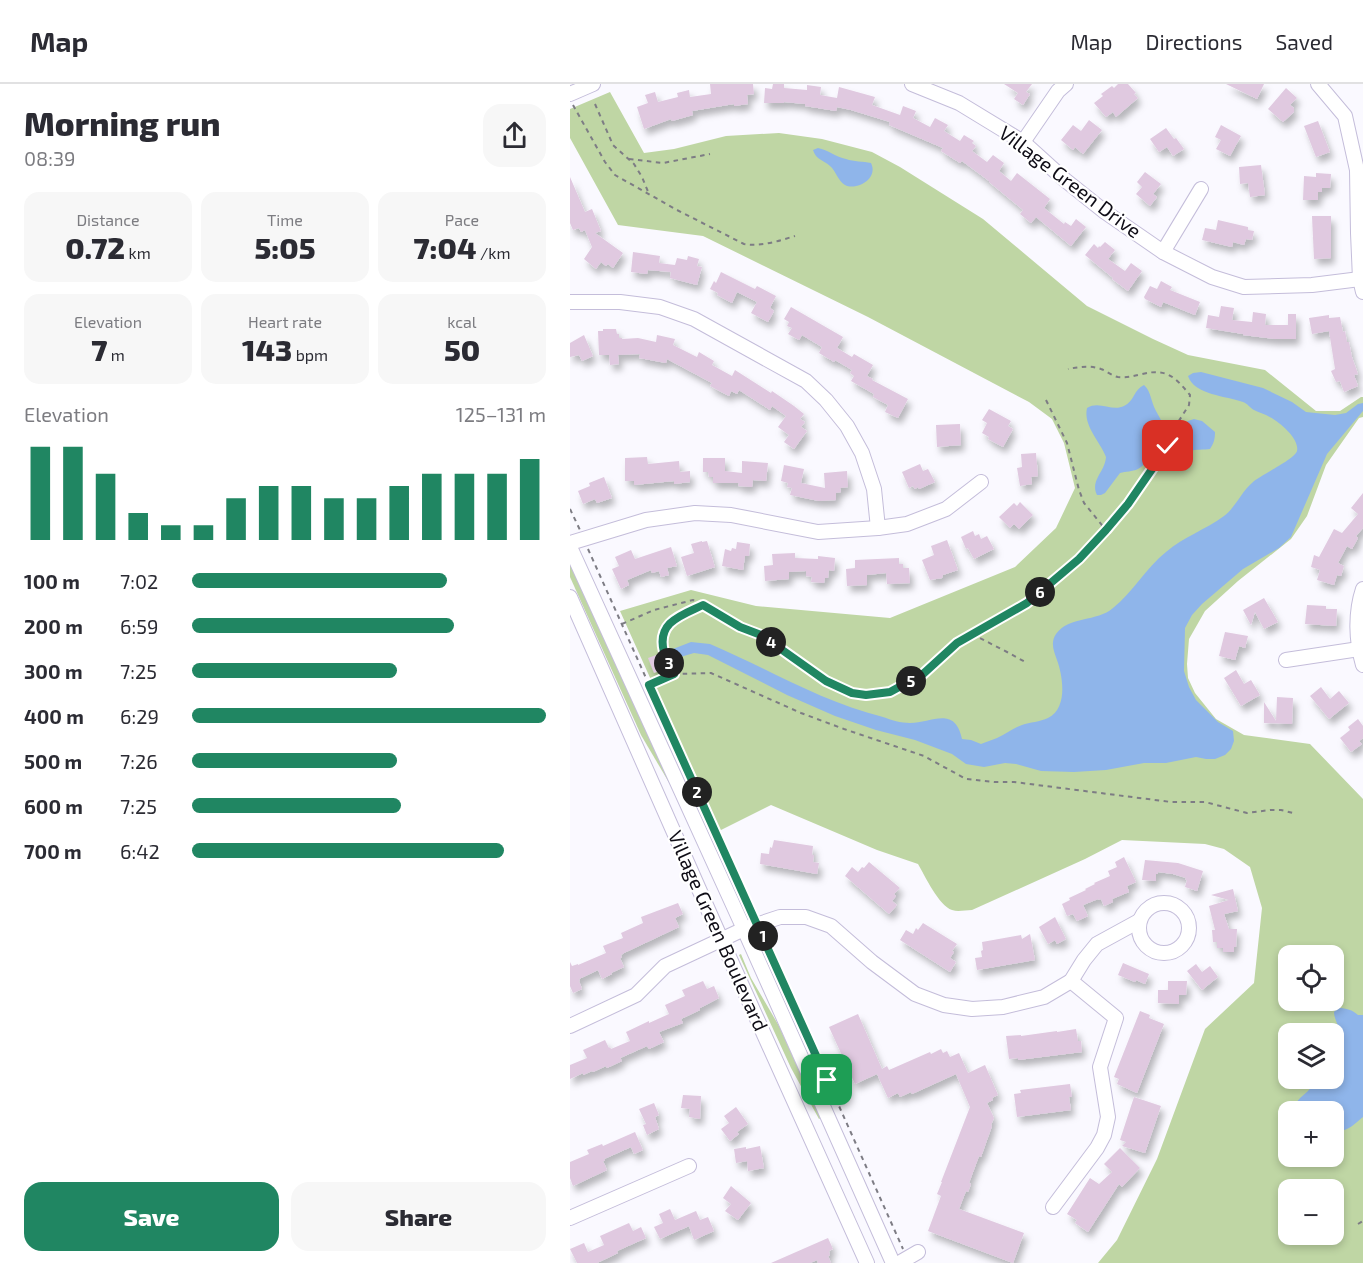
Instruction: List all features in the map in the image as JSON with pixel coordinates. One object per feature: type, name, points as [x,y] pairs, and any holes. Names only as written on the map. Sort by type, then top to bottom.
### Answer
[{"type":"street","points":[[570,95],[593,84]]},
{"type":"street","name":"Village Green Drive","points":[[912,84],[959,103],[1023,142],[1105,212],[1163,252],[1212,277],[1244,286],[1362,285]]},
{"type":"street","points":[[1023,142],[1058,91],[1066,84]]},
{"type":"street","points":[[1318,84],[1345,116],[1357,170],[1362,285]]},
{"type":"street","points":[[1163,252],[1201,189]]},
{"type":"street","points":[[570,301],[620,302],[660,307],[694,319],[806,381],[826,400],[847,426],[862,453],[874,489],[878,528]]},
{"type":"street","points":[[575,543],[646,520],[695,513],[731,515],[818,532],[907,525],[946,509],[981,482]]},
{"type":"street","name":"Village Green Boulevard","points":[[575,543],[904,1259]]},
{"type":"street","points":[[1363,589],[1357,621],[1359,649],[1363,665]]},
{"type":"street","name":"Village Green Boulevard","points":[[570,597],[867,1263]]},
{"type":"street","points":[[1286,660],[1359,649]]},
{"type":"street","points":[[570,1026],[636,995],[665,966],[750,926],[780,917],[806,917],[831,926],[872,962],[915,994],[944,1005],[972,1009],[1003,1007],[1044,997],[1071,981],[1097,944],[1139,921]]},
{"type":"street","points":[[1053,1207],[1097,1148],[1104,1135],[1108,1117],[1100,1067],[1116,1018],[1071,981]]},
{"type":"street","points":[[570,1218],[689,1166]]},
{"type":"path","points":[[570,95],[574,108],[615,175],[744,244],[764,244],[795,236]]},
{"type":"path","points":[[595,104],[613,145],[629,159],[642,177],[649,194]]},
{"type":"path","points":[[629,159],[663,163],[710,154]]},
{"type":"path","points":[[622,624],[654,610],[693,600],[740,627],[761,635],[826,681],[852,693],[866,695],[890,692],[923,674],[957,643],[1027,603],[1079,559],[1128,504],[1168,446],[1175,427],[1189,405],[1190,395],[1169,374],[1158,371],[1130,378],[1116,377],[1091,366],[1068,369]]},
{"type":"path","points":[[1046,400],[1067,443],[1084,503],[1106,530]]},
{"type":"path","points":[[570,509],[575,543],[622,624],[750,926],[904,1259]]},
{"type":"path","points":[[674,674],[664,653],[665,632],[669,623],[678,616],[703,605]]},
{"type":"path","points":[[972,634],[1027,663]]},
{"type":"path","points":[[649,685],[674,674],[711,672],[801,713],[924,756],[966,779],[1014,782],[1171,802],[1205,802],[1247,813],[1270,810],[1293,813]]},
{"type":"path","points":[[1359,1224],[1363,1221]]},
{"type":"green space","points":[[610,92],[644,153],[674,149],[726,136],[779,133],[822,139],[872,152],[983,219],[1087,306],[1153,339],[1188,355],[1265,370],[1316,411],[1340,411],[1363,397],[1363,417],[1359,418],[1326,465],[1307,516],[1291,539],[1238,581],[1205,611],[1189,639],[1187,664],[1188,678],[1195,693],[1216,719],[1244,735],[1310,744],[1363,799],[1363,1263],[1098,1263],[1117,1240],[1157,1159],[1205,1029],[1254,983],[1262,908],[1250,867],[1224,849],[1205,844],[1122,840],[972,910],[957,911],[942,903],[918,864],[877,850],[771,805],[719,831],[620,611],[691,590],[756,606],[890,618],[1015,567],[1056,528],[1075,488],[1064,443],[1052,419],[1029,402],[868,317],[703,236],[618,225],[570,138],[570,109]]},
{"type":"green space","points":[[570,564],[573,566],[672,786],[641,735],[570,577]]},
{"type":"green space","points":[[741,954],[751,978],[779,1026],[821,1118],[819,1119],[791,1068],[739,955]]},
{"type":"water","points":[[818,148],[849,160],[871,163],[872,174],[860,185],[845,185],[828,164],[816,156],[813,150]]},
{"type":"water","points":[[1201,372],[1263,388],[1292,402],[1306,412],[1335,415],[1346,413],[1363,403],[1363,411],[1327,454],[1291,537],[1279,548],[1243,569],[1202,604],[1192,615],[1185,628],[1184,671],[1189,687],[1196,700],[1218,722],[1233,731],[1234,741],[1231,749],[1225,755],[1215,759],[1196,757],[1166,763],[1144,763],[1106,770],[1074,772],[1041,771],[1005,763],[984,767],[966,764],[952,754],[915,740],[835,716],[787,695],[708,655],[694,653],[677,658],[673,649],[691,642],[710,644],[816,694],[860,711],[907,723],[948,719],[954,722],[959,729],[962,739],[981,744],[1019,726],[1048,718],[1059,707],[1062,692],[1061,675],[1053,647],[1056,634],[1068,624],[1099,615],[1113,608],[1166,552],[1224,516],[1253,482],[1297,451],[1291,435],[1271,417],[1255,411],[1243,402],[1204,391],[1191,382],[1188,376]]},
{"type":"water","points":[[1144,385],[1164,427],[1162,441],[1141,467],[1120,473],[1105,493],[1097,495],[1095,485],[1106,457],[1087,421],[1087,408],[1096,405],[1115,408],[1124,406]]},
{"type":"water","points":[[1194,419],[1202,421],[1215,432],[1210,449],[1190,451],[1174,465],[1165,465],[1179,439],[1182,425]]},
{"type":"water","points":[[1344,1009],[1363,1015],[1363,1117],[1344,1130],[1344,1101],[1298,1101],[1309,1089],[1344,1089],[1344,1023],[1337,1023],[1334,1012],[1344,1011]]},
{"type":"building","points":[[710,84],[753,84],[754,94],[747,95],[748,104],[692,111],[693,115],[672,121],[671,119],[644,129],[637,107],[648,103],[645,95],[655,92],[658,102],[678,97],[677,93],[689,90],[690,97],[711,94]]},
{"type":"building","points":[[773,84],[784,84],[784,88],[807,90],[807,85],[821,87],[820,95],[837,98],[839,87],[875,97],[872,105],[900,115],[903,106],[916,111],[913,118],[930,127],[935,118],[948,125],[944,131],[960,141],[964,135],[974,141],[972,143],[976,146],[972,151],[987,162],[993,155],[1004,163],[999,171],[1011,181],[1017,173],[1050,199],[1044,208],[1064,224],[1065,222],[1071,226],[1076,219],[1086,227],[1071,246],[1036,217],[1031,223],[1020,214],[1023,210],[989,181],[962,161],[960,163],[941,151],[943,148],[889,125],[890,122],[851,110],[837,107],[836,111],[784,102],[764,103],[765,88],[772,89]]},
{"type":"building","points":[[1004,84],[1032,84],[1026,92],[1030,94],[1023,105],[1014,99],[1018,93]]},
{"type":"building","points":[[1118,84],[1128,84],[1138,98],[1116,117],[1113,112],[1106,117],[1094,103],[1103,96],[1101,94]]},
{"type":"building","points":[[1226,84],[1264,84],[1257,99]]},
{"type":"building","points":[[1286,88],[1297,98],[1290,105],[1294,108],[1294,112],[1283,122],[1268,109]]},
{"type":"building","points":[[1089,120],[1102,130],[1083,154],[1075,147],[1073,150],[1061,140],[1073,125],[1081,131]]},
{"type":"building","points":[[1318,121],[1330,152],[1316,157],[1304,126]]},
{"type":"building","points":[[1221,125],[1241,136],[1230,156],[1216,149],[1221,140],[1215,137]]},
{"type":"building","points":[[1166,128],[1184,149],[1173,156],[1167,147],[1159,152],[1150,139]]},
{"type":"building","points":[[1261,165],[1265,195],[1250,197],[1248,183],[1240,184],[1239,167]]},
{"type":"building","points":[[1145,172],[1161,184],[1153,194],[1157,197],[1150,206],[1136,194],[1142,187],[1137,182]]},
{"type":"building","points":[[1316,173],[1331,174],[1330,188],[1322,188],[1322,192],[1318,192],[1318,200],[1303,200],[1304,176],[1316,177]]},
{"type":"building","points":[[570,177],[585,212],[592,209],[601,231],[595,233],[623,253],[613,268],[601,262],[596,269],[584,259],[592,247],[585,230],[581,232],[579,228],[573,230],[570,223]]},
{"type":"building","points":[[1312,216],[1331,216],[1331,258],[1314,259]]},
{"type":"building","points":[[1218,220],[1248,227],[1248,230],[1254,231],[1252,240],[1246,239],[1244,245],[1233,242],[1232,247],[1202,240],[1205,228],[1216,230]]},
{"type":"building","points":[[1105,242],[1115,250],[1108,259],[1125,271],[1131,263],[1142,271],[1128,291],[1085,255],[1094,244],[1098,248]]},
{"type":"building","points":[[633,252],[660,256],[659,263],[675,265],[677,258],[687,260],[688,256],[699,259],[697,266],[702,267],[697,285],[670,278],[671,272],[648,270],[647,274],[631,272]]},
{"type":"building","points":[[721,272],[755,289],[757,286],[776,296],[770,308],[774,311],[768,322],[751,313],[757,302],[737,292],[732,303],[710,289]]},
{"type":"building","points":[[1161,281],[1172,287],[1170,290],[1200,302],[1195,315],[1163,302],[1161,307],[1145,299],[1150,286],[1157,289]]},
{"type":"building","points":[[1221,306],[1234,308],[1232,320],[1252,322],[1253,312],[1266,314],[1265,325],[1288,325],[1288,314],[1296,314],[1296,339],[1275,339],[1206,328],[1208,315],[1219,317]]},
{"type":"building","points":[[791,307],[843,337],[837,348],[852,357],[854,354],[873,365],[867,376],[908,399],[898,418],[885,412],[888,405],[851,381],[854,376],[850,373],[852,370],[819,353],[822,347],[802,335],[799,340],[788,334],[792,328],[787,326],[789,322],[784,319]]},
{"type":"building","points":[[1329,315],[1329,318],[1340,317],[1358,374],[1354,375],[1358,386],[1344,392],[1340,381],[1336,382],[1331,371],[1335,369],[1329,331],[1312,334],[1309,318]]},
{"type":"building","points":[[603,329],[616,329],[619,338],[622,339],[638,338],[656,342],[657,335],[675,339],[673,345],[697,357],[699,352],[714,361],[712,365],[732,376],[735,370],[794,406],[804,414],[800,419],[805,422],[801,427],[807,431],[794,449],[784,442],[789,435],[778,427],[786,416],[772,406],[770,410],[739,390],[737,394],[731,391],[729,396],[710,386],[712,383],[667,359],[666,363],[639,358],[640,354],[618,355],[619,364],[610,365],[609,355],[599,355],[598,331],[603,331]]},
{"type":"building","points":[[584,335],[593,356],[582,361],[579,355],[570,357],[570,343]]},
{"type":"building","points":[[989,409],[1011,421],[1008,426],[1013,429],[1003,447],[982,433],[987,423],[982,420]]},
{"type":"building","points":[[960,424],[961,445],[937,447],[936,425]]},
{"type":"building","points":[[1036,453],[1038,476],[1031,477],[1032,484],[1020,486],[1017,468],[1022,467],[1021,454]]},
{"type":"building","points":[[647,457],[648,464],[679,461],[680,472],[690,471],[690,482],[674,484],[674,481],[634,485],[634,481],[625,481],[625,458]]},
{"type":"building","points":[[703,458],[725,458],[725,471],[742,473],[742,461],[768,463],[766,481],[753,480],[752,487],[738,486],[739,483],[713,483],[713,477],[709,477],[708,472],[703,472]]},
{"type":"building","points":[[920,464],[923,471],[928,469],[935,482],[919,489],[913,486],[909,488],[902,472]]},
{"type":"building","points":[[784,465],[804,469],[801,483],[825,488],[824,473],[847,471],[848,487],[840,488],[841,492],[836,493],[836,500],[819,501],[790,495],[792,488],[787,487],[788,483],[781,481]]},
{"type":"building","points":[[604,477],[612,498],[597,503],[595,499],[583,504],[578,491],[590,486],[589,483]]},
{"type":"building","points":[[1363,493],[1363,528],[1356,536],[1358,538],[1352,549],[1347,546],[1338,563],[1344,566],[1341,576],[1337,575],[1334,585],[1317,580],[1320,570],[1311,567],[1314,555],[1319,557],[1334,529],[1342,533],[1358,514],[1351,508]]},
{"type":"building","points":[[1020,502],[1033,515],[1019,529],[1014,524],[1010,528],[999,517],[1014,503],[1017,506]]},
{"type":"building","points":[[973,531],[975,536],[979,534],[981,539],[987,536],[994,549],[974,559],[968,548],[966,549],[961,537]]},
{"type":"building","points":[[947,540],[958,570],[943,575],[942,578],[930,580],[922,560],[934,555],[931,546]]},
{"type":"building","points":[[707,541],[715,567],[687,576],[681,557],[694,553],[691,544]]},
{"type":"building","points":[[737,542],[750,544],[749,556],[745,556],[743,570],[722,566],[725,549],[731,551],[732,548],[736,549]]},
{"type":"building","points":[[671,547],[677,566],[667,568],[669,575],[661,577],[659,571],[652,573],[651,570],[627,580],[629,585],[621,589],[612,569],[619,566],[615,557],[631,550],[635,559]]},
{"type":"building","points":[[795,553],[795,558],[818,559],[818,556],[835,558],[834,571],[829,570],[828,578],[825,578],[824,583],[811,582],[812,577],[806,576],[806,571],[789,572],[789,579],[765,581],[764,566],[773,565],[772,554]]},
{"type":"building","points":[[899,558],[899,564],[903,564],[903,568],[909,568],[910,583],[887,584],[886,573],[867,575],[867,585],[847,586],[846,569],[855,568],[855,560]]},
{"type":"building","points":[[1264,598],[1278,622],[1264,629],[1255,612],[1251,625],[1243,610]]},
{"type":"building","points":[[1307,605],[1337,609],[1336,626],[1305,624]]},
{"type":"building","points":[[1225,632],[1248,636],[1245,648],[1239,646],[1235,660],[1219,656]]},
{"type":"building","points":[[659,654],[665,668],[654,673],[648,658]]},
{"type":"building","points":[[1236,670],[1244,684],[1251,680],[1260,695],[1241,706],[1224,678]]},
{"type":"building","points":[[1321,687],[1330,699],[1339,691],[1349,703],[1329,719],[1310,696]]},
{"type":"building","points":[[1277,697],[1293,698],[1292,724],[1264,723],[1264,702],[1276,721]]},
{"type":"building","points":[[1358,719],[1363,726],[1363,738],[1359,741],[1362,744],[1351,752],[1340,738]]},
{"type":"building","points":[[774,840],[813,846],[813,862],[819,863],[817,874],[760,864],[761,853],[769,854]]},
{"type":"building","points":[[1124,857],[1136,882],[1127,886],[1129,892],[1112,899],[1113,902],[1104,906],[1101,899],[1083,905],[1088,916],[1077,921],[1073,914],[1067,916],[1062,904],[1094,883],[1110,876],[1108,871],[1117,867],[1115,862]]},
{"type":"building","points":[[1145,860],[1178,863],[1203,871],[1197,891],[1185,887],[1186,878],[1173,874],[1158,872],[1156,881],[1142,880]]},
{"type":"building","points":[[869,862],[900,888],[894,894],[896,896],[892,901],[897,905],[889,914],[845,876],[852,867],[858,872]]},
{"type":"building","points":[[1233,889],[1238,911],[1224,914],[1229,929],[1237,929],[1236,947],[1234,947],[1234,952],[1223,952],[1223,948],[1217,948],[1217,942],[1213,942],[1212,930],[1215,930],[1209,906],[1229,900],[1211,895]]},
{"type":"building","points":[[678,903],[683,914],[675,918],[679,927],[621,955],[624,967],[612,974],[602,979],[598,970],[579,979],[582,989],[573,993],[570,986],[570,962],[572,966],[578,965],[606,953],[603,946],[623,938],[621,933],[643,923],[641,917]]},
{"type":"building","points":[[1055,917],[1066,939],[1057,944],[1055,940],[1048,944],[1039,927]]},
{"type":"building","points":[[923,923],[957,944],[950,958],[956,962],[950,972],[900,940],[906,930],[913,934],[916,928],[918,930]]},
{"type":"building","points":[[1030,934],[1035,960],[977,970],[975,958],[982,957],[982,942],[1021,935],[1022,939]]},
{"type":"building","points":[[1123,963],[1149,974],[1145,984],[1118,975]]},
{"type":"building","points":[[1196,964],[1202,972],[1210,966],[1218,977],[1202,990],[1187,971]]},
{"type":"building","points":[[703,981],[707,989],[714,986],[719,998],[681,1019],[683,1023],[659,1032],[664,1042],[649,1049],[647,1046],[620,1058],[622,1061],[607,1068],[606,1066],[570,1079],[570,1065],[587,1058],[583,1050],[605,1040],[611,1049],[630,1041],[626,1032],[669,1014],[665,1005],[685,996],[682,990]]},
{"type":"building","points":[[1168,981],[1187,981],[1186,995],[1179,995],[1179,1004],[1158,1003],[1158,990],[1168,990]]},
{"type":"building","points":[[1140,1011],[1150,1015],[1149,1018],[1164,1024],[1137,1093],[1117,1084],[1119,1079],[1114,1077]]},
{"type":"building","points":[[858,1014],[882,1069],[887,1066],[889,1070],[941,1049],[943,1053],[947,1051],[950,1057],[959,1053],[968,1073],[985,1065],[998,1095],[987,1103],[994,1118],[981,1157],[979,1156],[969,1183],[971,1184],[968,1192],[966,1191],[959,1209],[1024,1233],[1013,1263],[928,1231],[941,1196],[937,1194],[941,1182],[970,1107],[956,1074],[900,1097],[898,1093],[888,1098],[877,1074],[855,1084],[829,1027]]},
{"type":"building","points":[[1076,1029],[1078,1041],[1081,1041],[1082,1052],[1018,1060],[1018,1058],[1009,1059],[1006,1036]]},
{"type":"building","points":[[1070,1084],[1071,1110],[1017,1117],[1014,1094],[1021,1093],[1020,1090]]},
{"type":"building","points":[[683,1095],[701,1096],[700,1119],[689,1117],[690,1109],[681,1108]]},
{"type":"building","points":[[1134,1097],[1161,1106],[1145,1153],[1122,1146],[1126,1142],[1120,1140]]},
{"type":"building","points":[[654,1103],[659,1115],[655,1117],[659,1129],[647,1135],[643,1125],[646,1124],[639,1109]]},
{"type":"building","points":[[736,1107],[748,1124],[730,1141],[721,1129],[729,1123],[724,1116]]},
{"type":"building","points":[[635,1132],[643,1150],[634,1154],[631,1147],[604,1159],[607,1170],[573,1186],[570,1178],[570,1162],[589,1154],[587,1150],[602,1144],[603,1146]]},
{"type":"building","points":[[760,1146],[764,1168],[748,1171],[747,1161],[736,1163],[734,1149]]},
{"type":"building","points":[[1120,1148],[1140,1168],[1122,1187],[1119,1184],[1088,1232],[1075,1223],[1077,1220],[1067,1214],[1090,1178],[1099,1184],[1112,1172],[1104,1164]]},
{"type":"building","points":[[731,1186],[751,1203],[738,1220],[725,1211],[731,1204],[723,1198]]},
{"type":"building","points":[[670,1209],[675,1220],[696,1211],[700,1220],[708,1217],[714,1231],[694,1240],[689,1226],[660,1239],[654,1227],[663,1223],[659,1214]]},
{"type":"building","points":[[629,1223],[633,1231],[641,1227],[646,1238],[597,1263],[577,1263],[570,1249],[584,1243],[588,1252],[604,1245],[600,1236]]},
{"type":"building","points":[[828,1238],[833,1249],[829,1251],[828,1256],[831,1263],[818,1263],[817,1260],[810,1263],[771,1263]]},
{"type":"route","points":[[827,1080],[649,685],[674,674],[664,653],[663,640],[669,623],[678,616],[703,605],[740,627],[761,635],[826,681],[852,693],[866,695],[890,692],[923,674],[957,643],[1027,603],[1079,559],[1128,504],[1168,446]]}]
